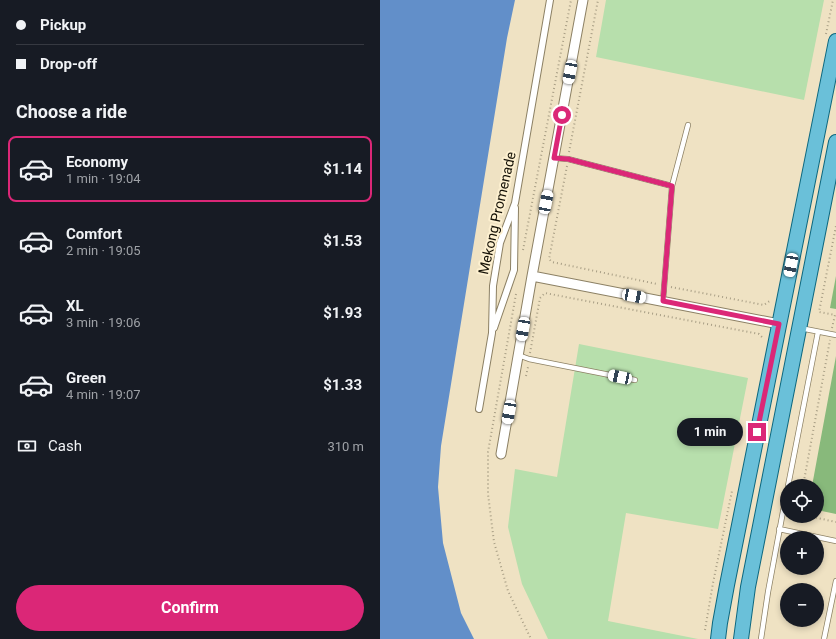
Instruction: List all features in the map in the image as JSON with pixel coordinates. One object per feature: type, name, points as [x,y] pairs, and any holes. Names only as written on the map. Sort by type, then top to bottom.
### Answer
[{"type":"main road","points":[[718,639],[727,585],[779,324],[830,40]]},
{"type":"main road","points":[[741,639],[748,587],[836,142]]},
{"type":"street","name":"Mekong Promenade","points":[[479,409],[492,333],[493,286],[500,243],[515,203],[550,0]]},
{"type":"street","points":[[501,454],[583,0]]},
{"type":"street","points":[[492,333],[514,270],[515,203]]},
{"type":"street","points":[[532,276],[779,324]]},
{"type":"lane","points":[[663,301],[672,186],[688,125]]},
{"type":"lane","points":[[554,158],[568,159],[672,186]]},
{"type":"lane","points":[[799,328],[836,334]]},
{"type":"lane","points":[[789,479],[818,332]]},
{"type":"lane","points":[[518,355],[529,359],[635,380]]},
{"type":"lane","points":[[761,639],[780,523]]},
{"type":"lane","points":[[779,529],[836,541]]},
{"type":"lane","points":[[824,639],[836,581]]},
{"type":"path","points":[[598,0],[549,259],[552,262],[764,305],[770,301],[772,294]]},
{"type":"path","points":[[830,40],[833,0]]},
{"type":"path","points":[[525,381],[540,298],[545,293],[759,334],[763,338],[761,346]]},
{"type":"path","points":[[705,633],[713,583],[732,491]]},
{"type":"path","points":[[824,519],[836,522]]},
{"type":"green space","points":[[606,0],[824,0],[804,100],[596,57]]},
{"type":"green space","points":[[836,276],[836,309],[830,308]]},
{"type":"green space","points":[[579,344],[748,378],[718,529],[626,513],[608,621],[698,639],[548,639],[522,584],[508,527],[515,469],[557,477]]},
{"type":"green space","points":[[836,356],[836,514],[824,511],[824,479],[813,479]]},
{"type":"water","points":[[380,0],[515,0],[507,38],[441,446],[438,487],[443,543],[461,613],[474,639],[380,639]]},
{"type":"route","points":[[562,115],[554,158],[568,159],[672,186],[663,301],[779,324],[757,432]]}]
